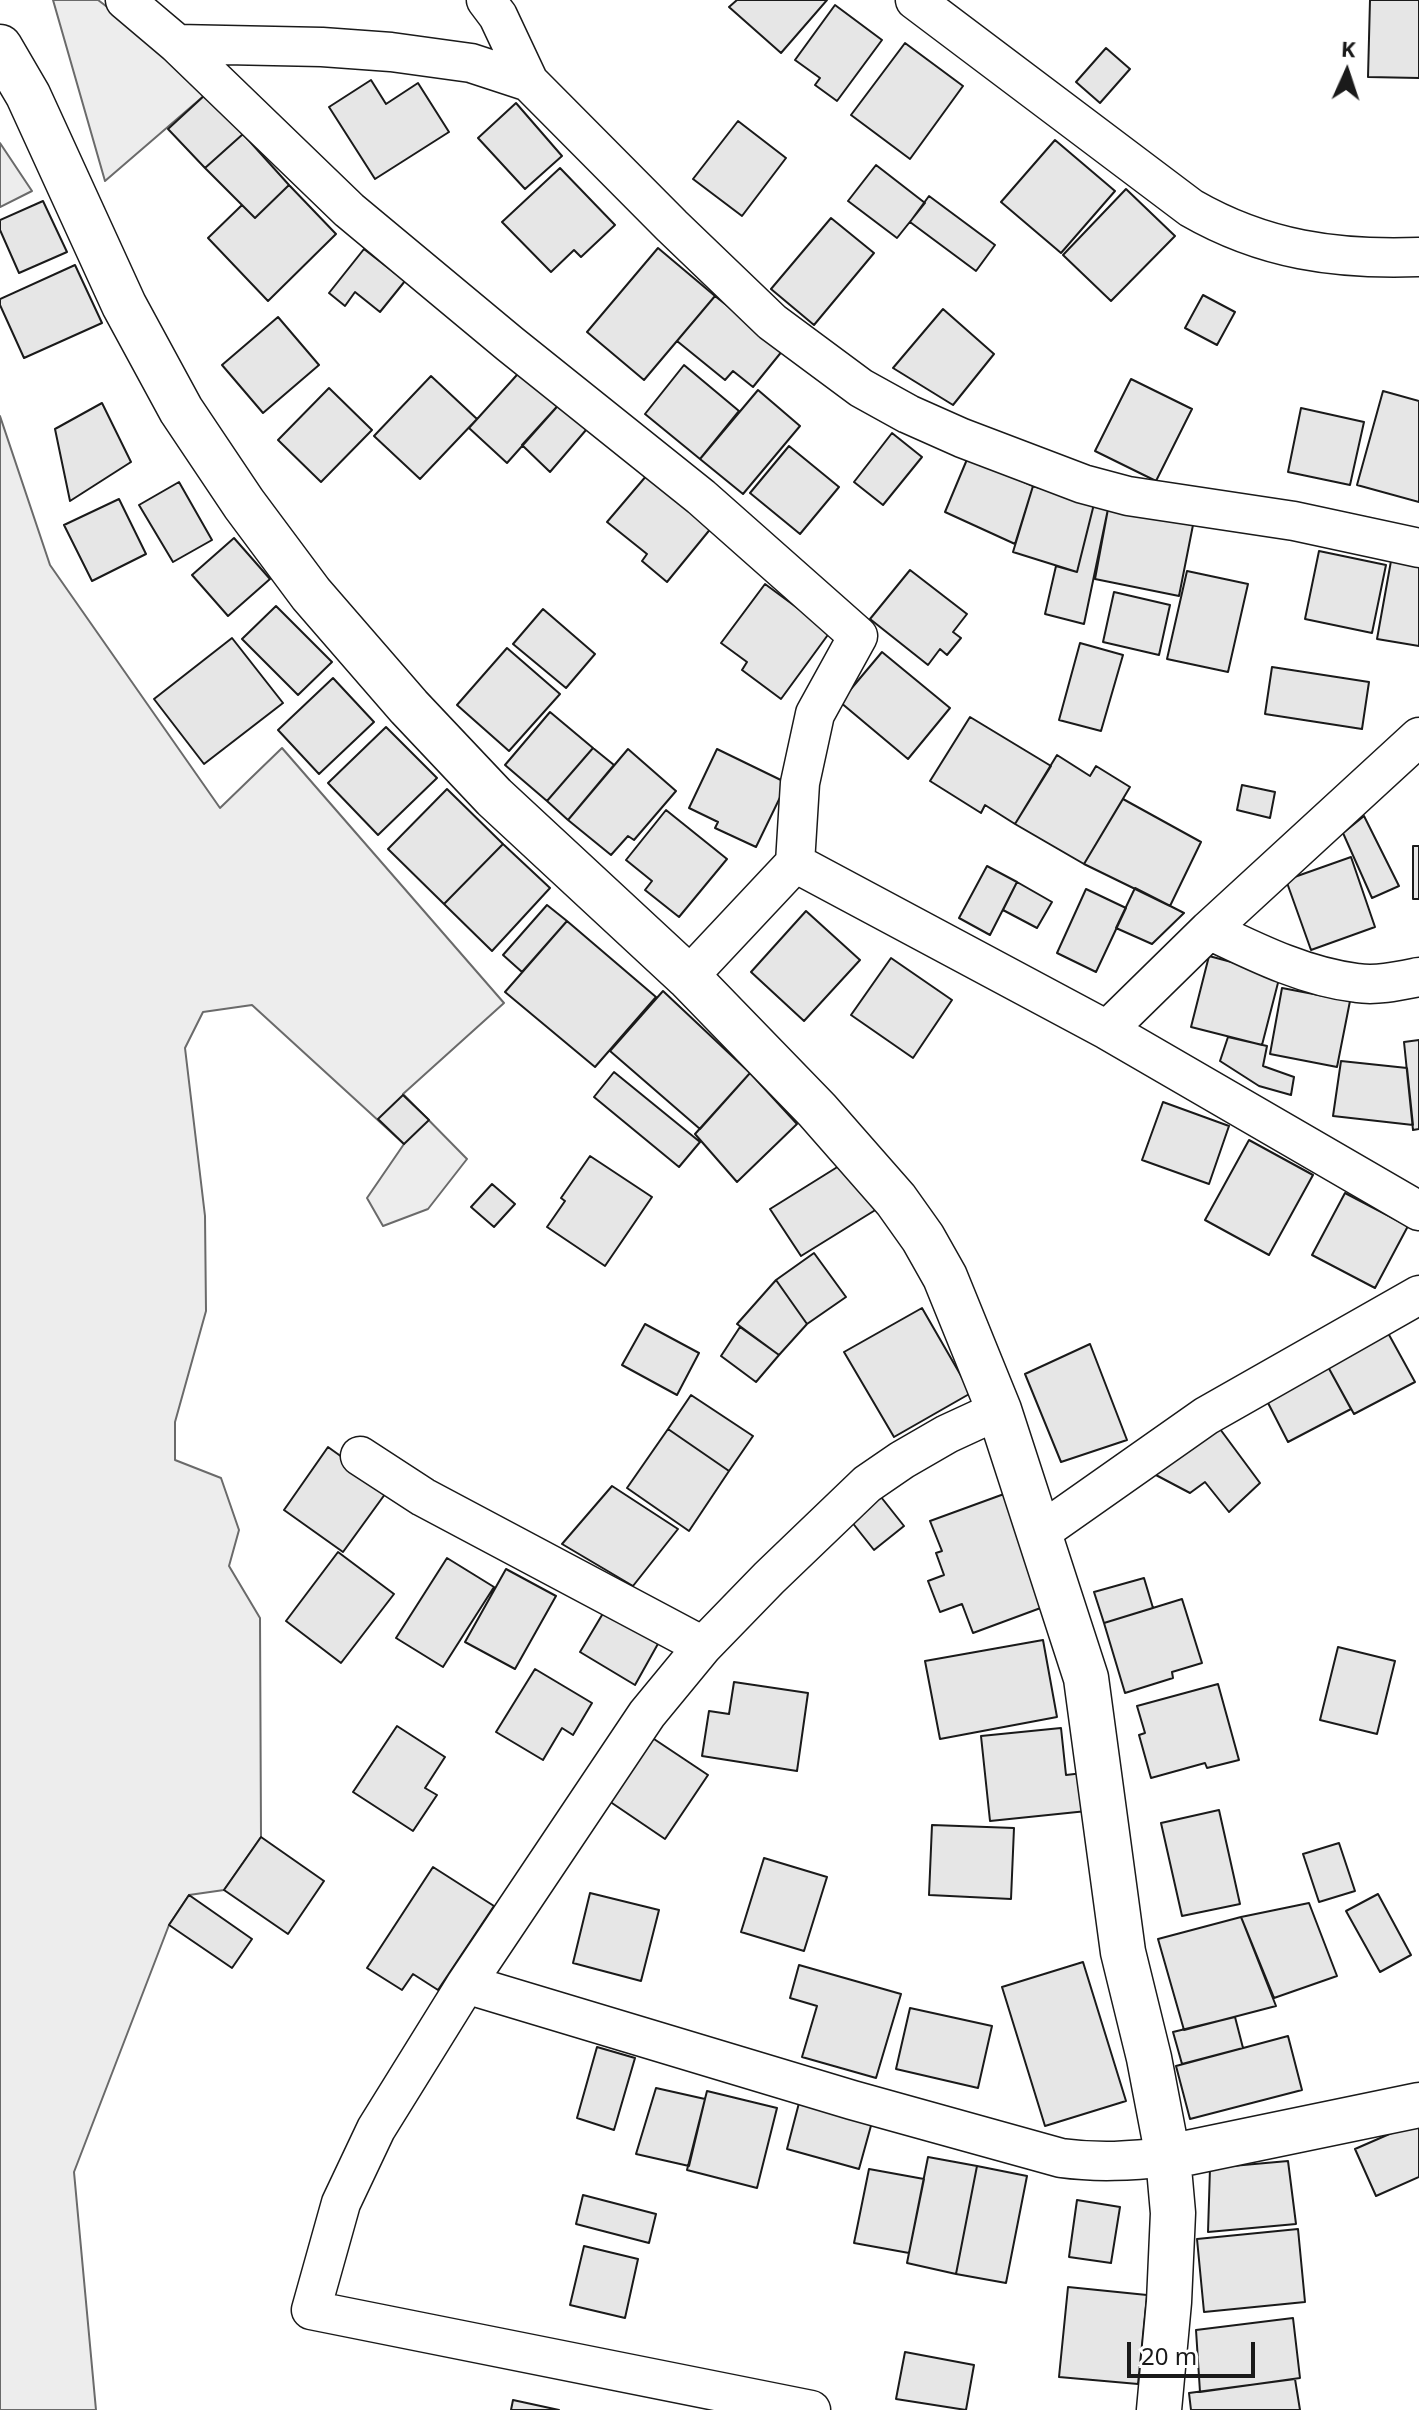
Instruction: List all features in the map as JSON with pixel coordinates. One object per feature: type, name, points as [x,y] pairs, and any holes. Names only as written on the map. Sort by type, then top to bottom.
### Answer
[{"type":"street","points":[[125,0],[177,44],[349,210],[701,497],[858,636],[815,714],[800,783],[795,863],[688,977]]},
{"type":"street","points":[[486,0],[498,16],[529,82],[772,322],[861,388],[908,414],[1083,484],[1128,496],[1294,521],[1419,548]]},
{"type":"street","points":[[915,0],[1191,208],[1222,226],[1263,242],[1296,250],[1345,256],[1419,257]]},
{"type":"street","points":[[177,44],[322,47],[391,52],[471,63],[529,82]]},
{"type":"street","points":[[0,47],[28,95],[131,318],[181,410],[253,517],[311,594],[409,707],[494,797],[688,977],[817,1110],[896,1200],[945,1277],[999,1410],[1086,1678],[1123,1952],[1149,2058],[1168,2157],[1173,2213],[1159,2410]]},
{"type":"street","points":[[1107,1030],[1209,930],[1419,737]]},
{"type":"street","points":[[795,863],[1107,1030],[1419,1211]]},
{"type":"street","points":[[1209,930],[1266,957],[1343,980],[1357,983],[1391,982],[1419,977]]},
{"type":"street","points":[[1041,1532],[1206,1416],[1419,1295]]},
{"type":"street","points":[[811,2410],[311,2310],[341,2203],[400,2089],[466,1984],[647,1714],[703,1646],[867,1484],[947,1434],[999,1410]]},
{"type":"street","points":[[360,1456],[478,1528],[703,1646]]},
{"type":"street","points":[[466,1984],[852,2100],[1061,2158],[1103,2162],[1168,2157],[1419,2105]]},
{"type":"shaded area","points":[[53,0],[98,0],[143,34],[206,94],[105,181]]},
{"type":"shaded area","points":[[0,143],[32,191],[0,207]]},
{"type":"shaded area","points":[[0,416],[50,565],[220,808],[282,748],[504,1003],[403,1094],[467,1159],[428,1209],[383,1226],[367,1198],[404,1144],[252,1005],[203,1012],[185,1048],[205,1216],[206,1311],[175,1422],[175,1460],[221,1478],[239,1530],[229,1566],[260,1618],[261,1837],[224,1890],[189,1895],[169,1925],[74,2172],[96,2410],[0,2410]]},
{"type":"building","points":[[737,0],[827,0],[781,53],[729,7]]},
{"type":"building","points":[[1370,0],[1419,0],[1419,78],[1368,77]]},
{"type":"building","points":[[835,5],[882,40],[837,101],[815,85],[820,78],[795,60]]},
{"type":"building","points":[[905,43],[963,86],[910,159],[851,115]]},
{"type":"building","points":[[1106,48],[1130,69],[1100,103],[1076,82]]},
{"type":"building","points":[[371,80],[386,104],[418,83],[449,132],[375,179],[329,107]]},
{"type":"building","points":[[206,94],[243,134],[205,168],[168,129]]},
{"type":"building","points":[[516,103],[562,156],[525,189],[478,138]]},
{"type":"building","points":[[738,121],[786,158],[742,216],[693,179]]},
{"type":"building","points":[[243,134],[289,185],[255,218],[205,168]]},
{"type":"building","points":[[1055,140],[1115,191],[1061,253],[1001,202]]},
{"type":"building","points":[[876,165],[925,203],[897,238],[848,201]]},
{"type":"building","points":[[560,168],[615,225],[581,257],[574,250],[551,272],[502,222]]},
{"type":"building","points":[[289,185],[336,234],[268,301],[208,238],[242,205],[255,218]]},
{"type":"building","points":[[1126,189],[1175,236],[1111,301],[1063,255]]},
{"type":"building","points":[[929,196],[995,245],[976,271],[910,222]]},
{"type":"building","points":[[43,201],[67,252],[19,273],[0,230],[0,220]]},
{"type":"building","points":[[831,218],[874,253],[814,325],[771,289]]},
{"type":"building","points":[[658,248],[715,296],[644,380],[587,332]]},
{"type":"building","points":[[364,249],[405,281],[380,312],[355,292],[345,306],[329,293]]},
{"type":"building","points":[[75,265],[102,323],[24,358],[0,299]]},
{"type":"building","points":[[1203,295],[1235,312],[1217,345],[1185,328]]},
{"type":"building","points":[[715,296],[783,350],[753,387],[733,371],[725,380],[677,341]]},
{"type":"building","points":[[943,309],[994,354],[953,405],[893,368]]},
{"type":"building","points":[[278,317],[319,365],[263,413],[222,365]]},
{"type":"building","points":[[684,365],[739,411],[700,459],[645,414]]},
{"type":"building","points":[[525,366],[563,400],[507,463],[469,428]]},
{"type":"building","points":[[431,376],[477,419],[420,479],[374,436]]},
{"type":"building","points":[[1131,379],[1192,409],[1156,481],[1095,451]]},
{"type":"building","points":[[329,388],[372,430],[321,482],[278,440]]},
{"type":"building","points":[[758,390],[800,426],[743,494],[700,459]]},
{"type":"building","points":[[1383,391],[1419,401],[1419,502],[1357,485]]},
{"type":"building","points":[[563,400],[592,423],[550,472],[522,445]]},
{"type":"building","points":[[102,403],[131,462],[70,501],[55,429]]},
{"type":"building","points":[[1301,408],[1364,422],[1350,485],[1288,472]]},
{"type":"building","points":[[892,433],[922,457],[883,505],[854,482]]},
{"type":"building","points":[[789,446],[839,487],[800,534],[750,493]]},
{"type":"building","points":[[968,457],[1033,486],[1015,544],[945,512]]},
{"type":"building","points":[[647,475],[712,527],[667,582],[642,561],[647,554],[607,522]]},
{"type":"building","points":[[179,482],[212,540],[173,562],[139,505]]},
{"type":"building","points":[[1033,486],[1094,504],[1077,572],[1013,552]]},
{"type":"building","points":[[119,499],[146,554],[92,581],[64,525]]},
{"type":"building","points":[[1094,504],[1108,509],[1084,624],[1045,614],[1056,566],[1077,572]]},
{"type":"building","points":[[1108,509],[1193,525],[1179,596],[1095,579]]},
{"type":"building","points":[[234,538],[270,579],[228,616],[192,575]]},
{"type":"building","points":[[1319,551],[1386,565],[1372,633],[1305,619]]},
{"type":"building","points":[[1391,561],[1419,566],[1419,646],[1377,639]]},
{"type":"building","points":[[910,570],[967,614],[953,632],[961,638],[947,655],[940,649],[928,665],[870,619]]},
{"type":"building","points":[[1187,571],[1248,584],[1228,672],[1167,659]]},
{"type":"building","points":[[765,584],[830,632],[781,699],[742,670],[747,662],[721,643]]},
{"type":"building","points":[[1114,592],[1170,605],[1159,655],[1103,642]]},
{"type":"building","points":[[276,606],[332,662],[298,695],[242,639]]},
{"type":"building","points":[[543,609],[595,654],[566,688],[513,644]]},
{"type":"building","points":[[232,638],[283,703],[204,764],[154,699]]},
{"type":"building","points":[[1080,643],[1123,655],[1101,731],[1059,720]]},
{"type":"building","points":[[507,648],[560,694],[509,751],[457,705]]},
{"type":"building","points":[[882,652],[950,708],[908,759],[840,702]]},
{"type":"building","points":[[1272,667],[1369,682],[1362,729],[1265,714]]},
{"type":"building","points":[[333,678],[374,722],[319,774],[278,730]]},
{"type":"building","points":[[550,712],[593,748],[547,801],[505,765]]},
{"type":"building","points":[[970,717],[1051,766],[1015,824],[985,805],[981,813],[930,781]]},
{"type":"building","points":[[386,727],[437,778],[378,835],[328,783]]},
{"type":"building","points":[[593,748],[614,765],[568,820],[547,801]]},
{"type":"building","points":[[628,749],[676,791],[634,840],[628,836],[611,855],[568,820]]},
{"type":"building","points":[[717,749],[787,783],[756,847],[715,828],[718,822],[689,808]]},
{"type":"building","points":[[1057,755],[1090,776],[1096,766],[1130,787],[1084,864],[1015,824]]},
{"type":"building","points":[[1242,785],[1275,792],[1270,818],[1237,810]]},
{"type":"building","points":[[447,789],[503,844],[444,904],[388,849]]},
{"type":"building","points":[[1123,799],[1201,842],[1170,906],[1084,864]]},
{"type":"building","points":[[666,810],[727,859],[679,917],[645,890],[652,881],[626,860]]},
{"type":"building","points":[[1364,816],[1399,886],[1372,898],[1343,833]]},
{"type":"building","points":[[503,844],[550,888],[492,951],[444,904]]},
{"type":"building","points":[[1413,846],[1419,846],[1419,899],[1413,899]]},
{"type":"building","points":[[1351,857],[1375,927],[1311,950],[1286,880]]},
{"type":"building","points":[[987,866],[1017,882],[990,935],[959,918]]},
{"type":"building","points":[[1017,882],[1052,902],[1037,928],[1003,910]]},
{"type":"building","points":[[1135,888],[1184,913],[1152,944],[1116,928]]},
{"type":"building","points":[[1086,889],[1126,908],[1096,972],[1057,953]]},
{"type":"building","points":[[547,905],[567,921],[522,972],[503,955]]},
{"type":"building","points":[[806,911],[860,960],[804,1021],[751,972]]},
{"type":"building","points":[[567,921],[656,997],[595,1067],[505,992]]},
{"type":"building","points":[[1209,956],[1280,975],[1262,1045],[1191,1027]]},
{"type":"building","points":[[891,958],[952,1000],[913,1058],[851,1015]]},
{"type":"building","points":[[1282,988],[1350,1001],[1337,1067],[1270,1054]]},
{"type":"building","points":[[663,991],[750,1073],[700,1129],[610,1051]]},
{"type":"building","points":[[1228,1037],[1267,1046],[1263,1066],[1294,1077],[1291,1095],[1259,1086],[1220,1061]]},
{"type":"building","points":[[1419,1040],[1419,1129],[1413,1130],[1404,1042]]},
{"type":"building","points":[[1341,1061],[1407,1068],[1413,1125],[1333,1116]]},
{"type":"building","points":[[614,1072],[700,1142],[679,1167],[594,1097]]},
{"type":"building","points":[[750,1073],[797,1124],[737,1182],[695,1134]]},
{"type":"building","points":[[403,1095],[429,1120],[404,1144],[378,1119]]},
{"type":"building","points":[[1163,1102],[1229,1126],[1209,1184],[1142,1160]]},
{"type":"building","points":[[1249,1140],[1313,1175],[1269,1255],[1205,1220]]},
{"type":"building","points":[[590,1156],[652,1197],[605,1266],[547,1227],[565,1201],[561,1198]]},
{"type":"building","points":[[847,1161],[877,1209],[801,1256],[770,1209]]},
{"type":"building","points":[[492,1184],[515,1204],[494,1227],[471,1207]]},
{"type":"building","points":[[1345,1193],[1408,1226],[1375,1288],[1312,1255]]},
{"type":"building","points":[[814,1253],[846,1297],[807,1324],[776,1280]]},
{"type":"building","points":[[776,1280],[807,1324],[779,1355],[737,1324]]},
{"type":"building","points":[[922,1308],[971,1393],[894,1437],[844,1352]]},
{"type":"building","points":[[645,1324],[699,1353],[677,1395],[622,1365]]},
{"type":"building","points":[[740,1327],[779,1355],[756,1382],[721,1356]]},
{"type":"building","points":[[1388,1333],[1415,1382],[1354,1414],[1327,1365]]},
{"type":"building","points":[[1090,1344],[1127,1440],[1061,1462],[1025,1374]]},
{"type":"building","points":[[1327,1365],[1351,1409],[1288,1442],[1266,1399]]},
{"type":"building","points":[[691,1395],[753,1436],[729,1471],[668,1429]]},
{"type":"building","points":[[668,1429],[729,1471],[689,1531],[627,1488]]},
{"type":"building","points":[[1220,1429],[1260,1483],[1229,1512],[1205,1482],[1190,1493],[1154,1474]]},
{"type":"building","points":[[328,1447],[388,1490],[343,1552],[284,1510]]},
{"type":"building","points":[[612,1486],[678,1529],[633,1586],[562,1544]]},
{"type":"building","points":[[1004,1494],[1046,1606],[973,1633],[962,1604],[940,1612],[928,1581],[944,1575],[936,1553],[942,1551],[930,1521]]},
{"type":"building","points":[[881,1497],[904,1526],[874,1550],[851,1521]]},
{"type":"building","points":[[338,1552],[394,1594],[341,1663],[286,1621]]},
{"type":"building","points":[[447,1558],[494,1587],[443,1667],[396,1638]]},
{"type":"building","points":[[506,1569],[556,1596],[515,1669],[465,1642]]},
{"type":"building","points":[[1144,1578],[1153,1608],[1104,1623],[1094,1592]]},
{"type":"building","points":[[1182,1599],[1202,1663],[1172,1672],[1173,1678],[1125,1693],[1104,1623]]},
{"type":"building","points":[[605,1610],[659,1642],[635,1685],[580,1652]]},
{"type":"building","points":[[1043,1640],[1057,1717],[940,1739],[925,1661]]},
{"type":"building","points":[[1338,1647],[1395,1661],[1377,1734],[1320,1720]]},
{"type":"building","points":[[535,1669],[592,1703],[573,1735],[562,1728],[543,1760],[496,1732]]},
{"type":"building","points":[[734,1682],[808,1693],[797,1771],[702,1756],[709,1711],[729,1714]]},
{"type":"building","points":[[1218,1684],[1239,1760],[1207,1768],[1205,1763],[1151,1778],[1139,1735],[1145,1733],[1137,1706]]},
{"type":"building","points":[[397,1726],[445,1757],[425,1788],[437,1795],[413,1831],[353,1792]]},
{"type":"building","points":[[1061,1728],[1066,1775],[1083,1773],[1087,1811],[990,1821],[981,1736]]},
{"type":"building","points":[[651,1737],[708,1775],[665,1839],[609,1801]]},
{"type":"building","points":[[1219,1810],[1240,1904],[1182,1916],[1161,1823]]},
{"type":"building","points":[[932,1825],[1014,1828],[1011,1899],[929,1895]]},
{"type":"building","points":[[261,1837],[324,1881],[288,1934],[224,1890]]},
{"type":"building","points":[[1339,1843],[1355,1891],[1319,1902],[1303,1854]]},
{"type":"building","points":[[764,1858],[827,1877],[804,1951],[741,1932]]},
{"type":"building","points":[[433,1867],[494,1906],[438,1990],[413,1974],[402,1990],[367,1968]]},
{"type":"building","points":[[590,1893],[659,1910],[641,1981],[573,1963]]},
{"type":"building","points":[[1378,1894],[1411,1955],[1380,1972],[1346,1911]]},
{"type":"building","points":[[189,1895],[252,1939],[232,1968],[169,1925]]},
{"type":"building","points":[[1309,1903],[1337,1976],[1274,1998],[1241,1917]]},
{"type":"building","points":[[1241,1917],[1276,2006],[1184,2030],[1158,1939]]},
{"type":"building","points":[[1083,1962],[1126,2101],[1045,2126],[1002,1987]]},
{"type":"building","points":[[799,1965],[901,1994],[876,2078],[802,2057],[817,2006],[790,1998]]},
{"type":"building","points":[[910,2008],[992,2026],[978,2088],[896,2069]]},
{"type":"building","points":[[1235,2017],[1243,2048],[1182,2064],[1173,2032]]},
{"type":"building","points":[[1288,2036],[1302,2090],[1190,2119],[1176,2066]]},
{"type":"building","points":[[597,2047],[635,2058],[614,2130],[577,2118]]},
{"type":"building","points":[[656,2088],[705,2099],[689,2166],[636,2154]]},
{"type":"building","points":[[707,2091],[777,2108],[757,2188],[687,2170]]},
{"type":"building","points":[[799,2103],[872,2122],[859,2169],[787,2149]]},
{"type":"building","points":[[1417,2122],[1419,2177],[1376,2196],[1355,2149]]},
{"type":"building","points":[[928,2157],[977,2166],[956,2274],[907,2263]]},
{"type":"building","points":[[1288,2161],[1296,2224],[1208,2232],[1210,2168]]},
{"type":"building","points":[[977,2166],[1027,2176],[1006,2283],[956,2274]]},
{"type":"building","points":[[869,2169],[924,2179],[909,2253],[854,2243]]},
{"type":"building","points":[[583,2195],[656,2214],[649,2243],[576,2224]]},
{"type":"building","points":[[1077,2200],[1120,2207],[1111,2263],[1069,2257]]},
{"type":"building","points":[[1298,2229],[1305,2302],[1204,2312],[1197,2239]]},
{"type":"building","points":[[584,2246],[638,2259],[625,2318],[570,2305]]},
{"type":"building","points":[[1068,2287],[1147,2295],[1138,2384],[1059,2377]]},
{"type":"building","points":[[1293,2318],[1300,2378],[1200,2392],[1196,2330]]},
{"type":"building","points":[[905,2352],[974,2365],[966,2410],[896,2399]]},
{"type":"building","points":[[1295,2379],[1300,2410],[1191,2410],[1189,2393]]},
{"type":"building","points":[[513,2400],[559,2410],[511,2410]]}]
